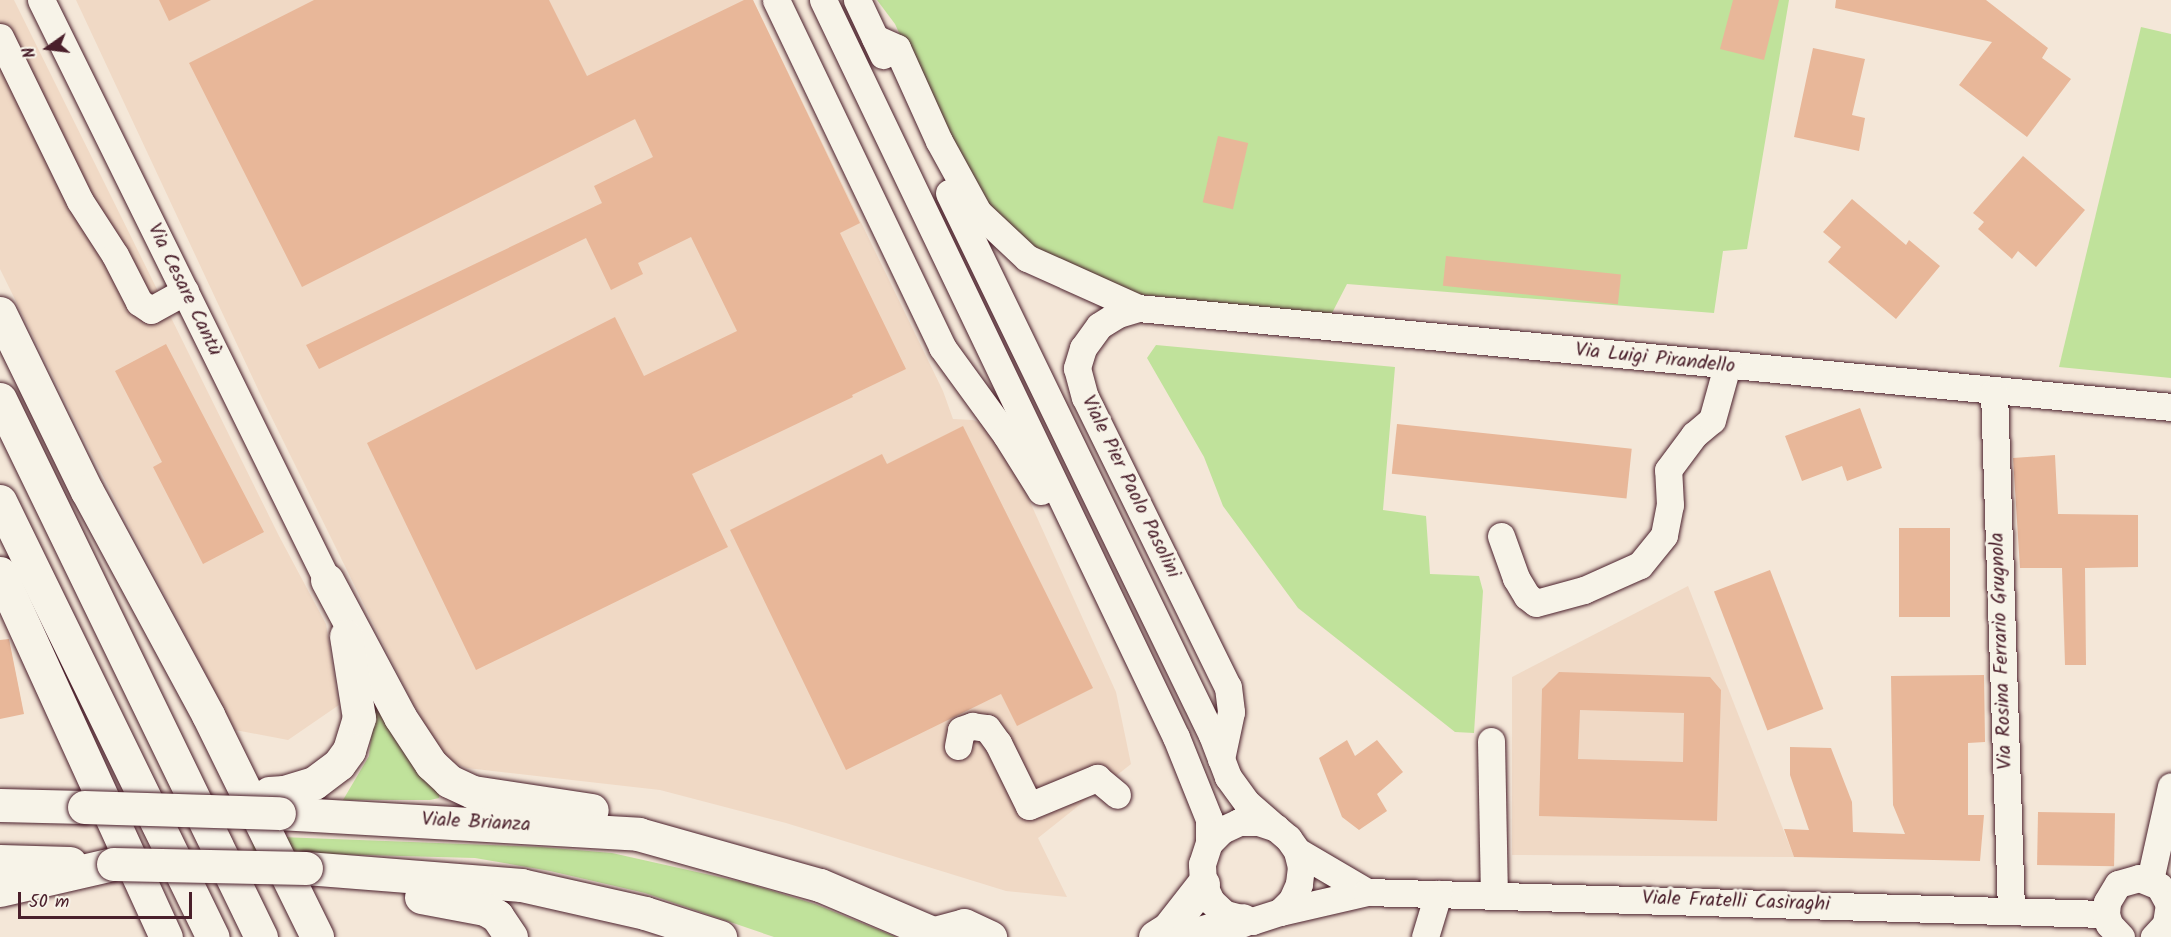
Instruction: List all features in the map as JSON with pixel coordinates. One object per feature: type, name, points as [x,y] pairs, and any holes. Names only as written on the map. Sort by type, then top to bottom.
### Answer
[{"type":"highway","points":[[0,313],[87,491],[208,715],[317,937]]},
{"type":"highway","points":[[0,399],[261,937]]},
{"type":"highway","points":[[0,501],[213,937]]},
{"type":"highway","points":[[0,573],[88,800],[166,937]]},
{"type":"highway","points":[[274,803],[328,774],[349,750],[355,735],[359,718],[352,665],[346,635],[327,580]]},
{"type":"highway","points":[[327,580],[406,726],[431,764],[449,781],[473,792],[610,813],[638,834]]},
{"type":"highway","points":[[0,781],[88,800]]},
{"type":"highway","name":"Viale Brianza","points":[[0,805],[88,800],[158,809],[274,803],[638,834],[820,885],[939,935]]},
{"type":"highway","points":[[3,886],[113,864],[306,868],[521,885],[645,913],[720,937]]},
{"type":"highway","points":[[306,868],[399,893],[485,909],[497,916],[511,937]]},
{"type":"highway","points":[[1155,937],[1168,929],[1203,884]]},
{"type":"highway","points":[[1186,937],[1243,920]]},
{"type":"highway","points":[[939,935],[964,925],[990,937]]},
{"type":"street","name":"Via Cesare Cantù","points":[[41,0],[327,580]]},
{"type":"street","points":[[776,0],[942,347],[1006,435],[1096,572]]},
{"type":"street","points":[[823,0],[1176,737],[1209,819],[1209,843],[1202,864],[1203,884],[1211,901],[1225,914],[1243,920],[1262,920],[1280,912],[1292,900],[1299,884],[1301,867],[1296,851],[1288,838],[1276,828],[1258,822],[1239,822],[1222,830],[1209,843]]},
{"type":"street","name":"Viale Pier Paolo Pasolini","points":[[857,0],[1228,777],[1247,803],[1276,828]]},
{"type":"street","points":[[0,38],[80,201],[115,255],[139,302],[151,310],[185,291]]},
{"type":"street","points":[[875,38],[897,48],[939,141],[978,212],[1027,258],[1138,309]]},
{"type":"street","name":"Viale Pier Paolo Pasolini","points":[[1138,309],[1118,314],[1099,326],[1083,348],[1077,368],[1085,397],[1228,687],[1231,712],[1221,759]]},
{"type":"street","name":"Via Luigi Pirandello","points":[[1138,309],[2171,407]]},
{"type":"street","points":[[1501,536],[1516,578],[1527,596],[1536,603],[1584,590],[1640,565],[1664,536],[1670,505],[1668,470],[1694,435],[1712,420],[1727,366]]},
{"type":"street","name":"Via Rosina Ferrario Grugnola","points":[[1994,392],[2011,910]]},
{"type":"street","points":[[958,746],[961,730],[972,726],[987,728],[998,743],[1029,806],[1097,778],[1117,795]]},
{"type":"street","points":[[1491,741],[1494,895]]},
{"type":"street","points":[[2150,880],[2171,786]]},
{"type":"street","name":"Viale Fratelli Casiraghi","points":[[1296,851],[1366,892]]},
{"type":"street","points":[[2121,937],[2109,924],[2106,914],[2111,892],[2118,884],[2128,879],[2150,880],[2165,894],[2170,914],[2166,924],[2154,937]]},
{"type":"street","name":"Viale Fratelli Casiraghi","points":[[1280,912],[1366,892],[2106,914]]},
{"type":"street","points":[[1425,937],[1438,894]]},
{"type":"shaded area","points":[[0,0],[14,0],[279,536],[326,624],[339,705],[288,740],[235,730],[92,455],[0,269]]},
{"type":"shaded area","points":[[76,0],[753,0],[943,391],[953,419],[973,420],[997,429],[1116,692],[1131,764],[1038,838],[1067,897],[1006,891],[786,823],[660,790],[467,768],[445,760],[411,700],[263,400]]},
{"type":"shaded area","points":[[1688,586],[1794,857],[1512,855],[1512,677]]},
{"type":"green space","points":[[877,0],[1789,0],[1747,249],[1723,251],[1714,313],[1347,284],[1331,315],[1136,294],[1031,249],[987,211],[959,164],[895,24]]},
{"type":"green space","points":[[2141,27],[2171,34],[2171,378],[2059,367]]},
{"type":"green space","points":[[1156,345],[1395,367],[1383,510],[1426,516],[1430,574],[1479,576],[1483,591],[1474,733],[1455,732],[1298,608],[1223,506],[1204,457],[1147,358]]},
{"type":"green space","points":[[372,694],[440,790],[439,798],[430,800],[343,800],[369,756],[374,714]]},
{"type":"green space","points":[[252,836],[541,847],[612,853],[746,883],[815,904],[896,937],[774,937],[645,893],[550,871],[475,858],[253,852]]},
{"type":"building","points":[[159,0],[211,0],[169,21]]},
{"type":"building","points":[[314,0],[549,0],[587,76],[744,0],[753,0],[860,223],[840,233],[906,369],[692,474],[728,547],[476,670],[367,443],[615,317],[644,376],[737,331],[691,237],[638,263],[643,274],[611,290],[586,238],[319,369],[306,345],[602,203],[594,186],[653,157],[635,119],[302,287],[189,63]]},
{"type":"building","points":[[1733,0],[1779,0],[1764,60],[1720,49]]},
{"type":"building","points":[[1836,0],[1986,0],[2048,48],[2042,58],[2071,79],[2027,137],[1959,85],[1992,42],[1835,8]]},
{"type":"building","points":[[1813,48],[1865,59],[1852,115],[1865,118],[1859,151],[1794,137]]},
{"type":"building","points":[[1218,136],[1248,143],[1233,209],[1203,202]]},
{"type":"building","points":[[2023,156],[2085,210],[2036,267],[2018,251],[2012,259],[1978,229],[1984,222],[1973,213]]},
{"type":"building","points":[[1852,199],[1906,245],[1909,240],[1940,266],[1896,319],[1828,262],[1841,247],[1823,232]]},
{"type":"building","points":[[1446,256],[1621,274],[1618,304],[1443,286]]},
{"type":"building","points":[[166,344],[264,532],[203,564],[153,467],[162,462],[115,371]]},
{"type":"building","points":[[1860,408],[1882,468],[1847,481],[1842,466],[1802,481],[1785,436]]},
{"type":"building","points":[[1397,424],[1632,449],[1626,498],[1392,474]]},
{"type":"building","points":[[963,426],[1093,688],[1017,726],[1001,694],[846,770],[730,530],[882,454],[887,464]]},
{"type":"building","points":[[2055,455],[2058,514],[2138,515],[2138,567],[2085,568],[2086,665],[2065,665],[2062,568],[2020,568],[2013,458]]},
{"type":"building","points":[[1899,528],[1950,528],[1950,617],[1899,617]]},
{"type":"building","points":[[1770,570],[1823,709],[1767,731],[1714,592]]},
{"type":"building","points":[[9,639],[24,714],[0,719],[0,640]]},
{"type":"building","points":[[1559,672],[1710,677],[1721,690],[1717,821],[1539,816],[1542,689]],"holes":[[[1580,710],[1684,713],[1683,762],[1578,759]]]},
{"type":"building","points":[[1984,675],[1985,742],[1968,743],[1968,815],[1984,815],[1980,861],[1794,857],[1784,829],[1809,830],[1790,775],[1790,747],[1831,748],[1852,802],[1853,832],[1905,834],[1893,805],[1891,676]]},
{"type":"building","points":[[1347,740],[1355,756],[1377,740],[1403,772],[1377,794],[1387,811],[1359,830],[1342,817],[1319,758]]},
{"type":"building","points":[[2038,812],[2115,813],[2114,866],[2037,865]]}]
